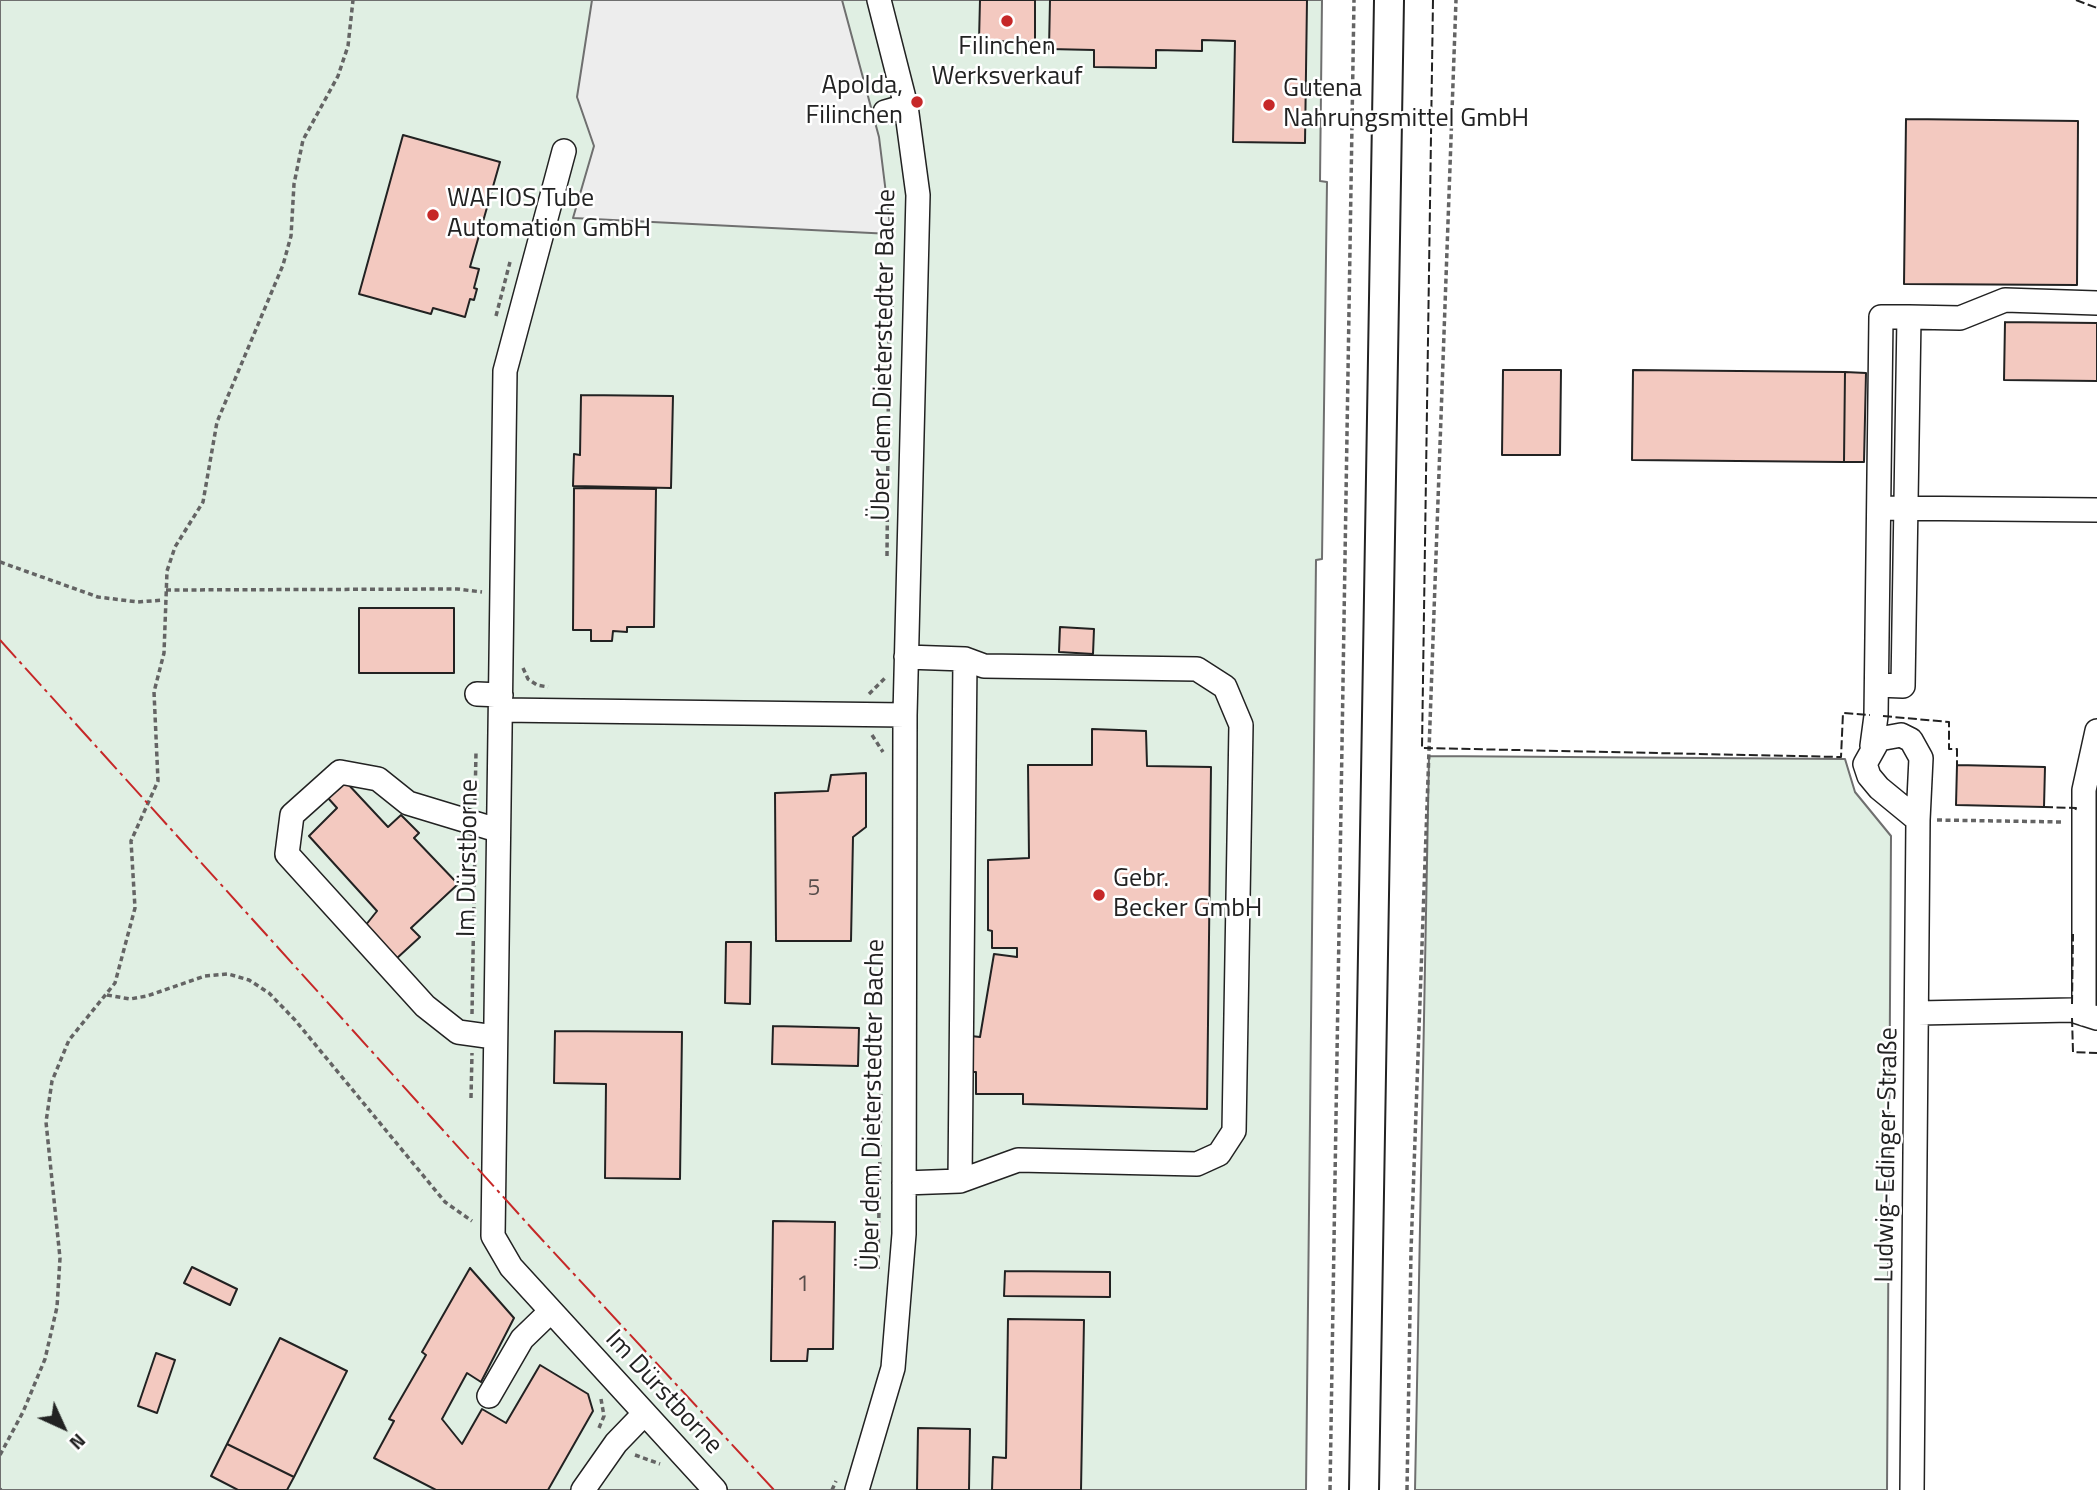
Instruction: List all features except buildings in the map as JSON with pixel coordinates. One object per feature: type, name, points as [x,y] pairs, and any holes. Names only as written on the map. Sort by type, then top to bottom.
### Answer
[{"type":"main road","points":[[1364,1490],[1389,0]]},
{"type":"street","name":"Über dem Dieterstedter Bache","points":[[857,1490],[893,1368],[904,1234],[905,715],[897,663],[918,195],[895,109],[879,0]]},
{"type":"street","name":"Im Dürstborne","points":[[564,151],[505,371],[499,594],[501,702],[493,1236],[511,1267],[715,1490]]},
{"type":"street","points":[[1918,820],[1879,788],[1869,776],[1865,764],[1872,746],[1877,685],[1881,317],[1961,318],[2005,300],[2097,303]]},
{"type":"street","points":[[1877,685],[1903,686],[1909,317]]},
{"type":"street","points":[[1878,508],[2097,510]]},
{"type":"street","points":[[897,663],[965,659],[984,666],[1197,669],[1225,687],[1241,725],[1234,1131],[1219,1154],[1197,1164],[1018,1160],[960,1181],[904,1182]]},
{"type":"street","points":[[960,1181],[965,659]]},
{"type":"street","points":[[477,694],[501,702],[628,700],[905,715]]},
{"type":"street","points":[[1917,1013],[2071,1010],[2091,1016],[2084,790],[2097,731]]},
{"type":"street","name":"Ludwig-Edinger-Straße","points":[[1872,746],[1879,739],[1901,735],[1919,749],[1921,758],[1908,927],[1917,1013],[1912,1490]]},
{"type":"street","points":[[494,1037],[458,1032],[425,1006],[287,855],[292,815],[340,772],[378,779],[408,803],[497,830]]},
{"type":"street","points":[[489,1395],[522,1339],[551,1311]]},
{"type":"street","points":[[583,1490],[608,1454],[644,1413]]},
{"type":"path","points":[[0,1455],[23,1412],[45,1359],[57,1307],[60,1258],[46,1122],[51,1081],[69,1040],[115,983],[135,908],[131,841],[158,781],[154,692],[164,653],[167,571],[175,547],[203,502],[217,422],[283,265],[291,236],[294,184],[303,140],[345,56],[353,0]]},
{"type":"path","points":[[1330,1490],[1354,0]]},
{"type":"path","points":[[1407,1490],[1411,1251],[1456,0]]},
{"type":"path","points":[[890,566],[885,550],[889,324],[894,300]]},
{"type":"path","points":[[0,562],[98,597],[138,602],[164,600]]},
{"type":"path","points":[[166,590],[457,589],[499,594]]},
{"type":"path","points":[[500,664],[522,663],[528,679],[537,685],[560,688]]},
{"type":"path","points":[[884,755],[867,726],[869,691],[887,676],[897,663]]},
{"type":"path","points":[[1918,820],[2084,822]]},
{"type":"path","points":[[107,995],[130,999],[146,996],[205,976],[228,974],[249,980],[268,993],[296,1020],[445,1202],[493,1236]]},
{"type":"path","points":[[878,1273],[881,1082]]},
{"type":"path","points":[[832,1490],[840,1469]]},
{"type":"green space","points":[[0,0],[1322,0],[1320,181],[1327,182],[1322,559],[1316,560],[1306,1490],[0,1490]]},
{"type":"green space","points":[[1429,756],[1845,759],[1855,792],[1891,836],[1887,1490],[1415,1490]]},
{"type":"shaded area","points":[[592,0],[842,0],[879,137],[891,234],[573,218],[594,146],[577,97]]},
{"type":"fence","points":[[1433,0],[1422,748],[1841,757],[1843,713],[1870,715]]},
{"type":"fence","points":[[2076,0],[2097,8]]},
{"type":"fence","points":[[1883,716],[1949,722],[1949,749],[1957,749],[1957,765]]},
{"type":"fence","points":[[2044,807],[2076,808],[2075,811]]},
{"type":"fence","points":[[2072,1004],[2073,934]]},
{"type":"fence","points":[[2072,1018],[2073,1052],[2097,1053]]},
{"type":"power","points":[[0,640],[535,1232],[774,1490]]},
{"type":"place","name":"Filinchen Werksverkauf","points":[[1007,21]]},
{"type":"place","name":"Apolda, Filinchen","points":[[917,102]]},
{"type":"place","name":"Gutena Nahrungsmittel GmbH","points":[[1269,105]]},
{"type":"place","name":"WAFIOS Tube Automation GmbH","points":[[433,215]]},
{"type":"place","name":"Gebr. Becker GmbH","points":[[1099,895]]}]
